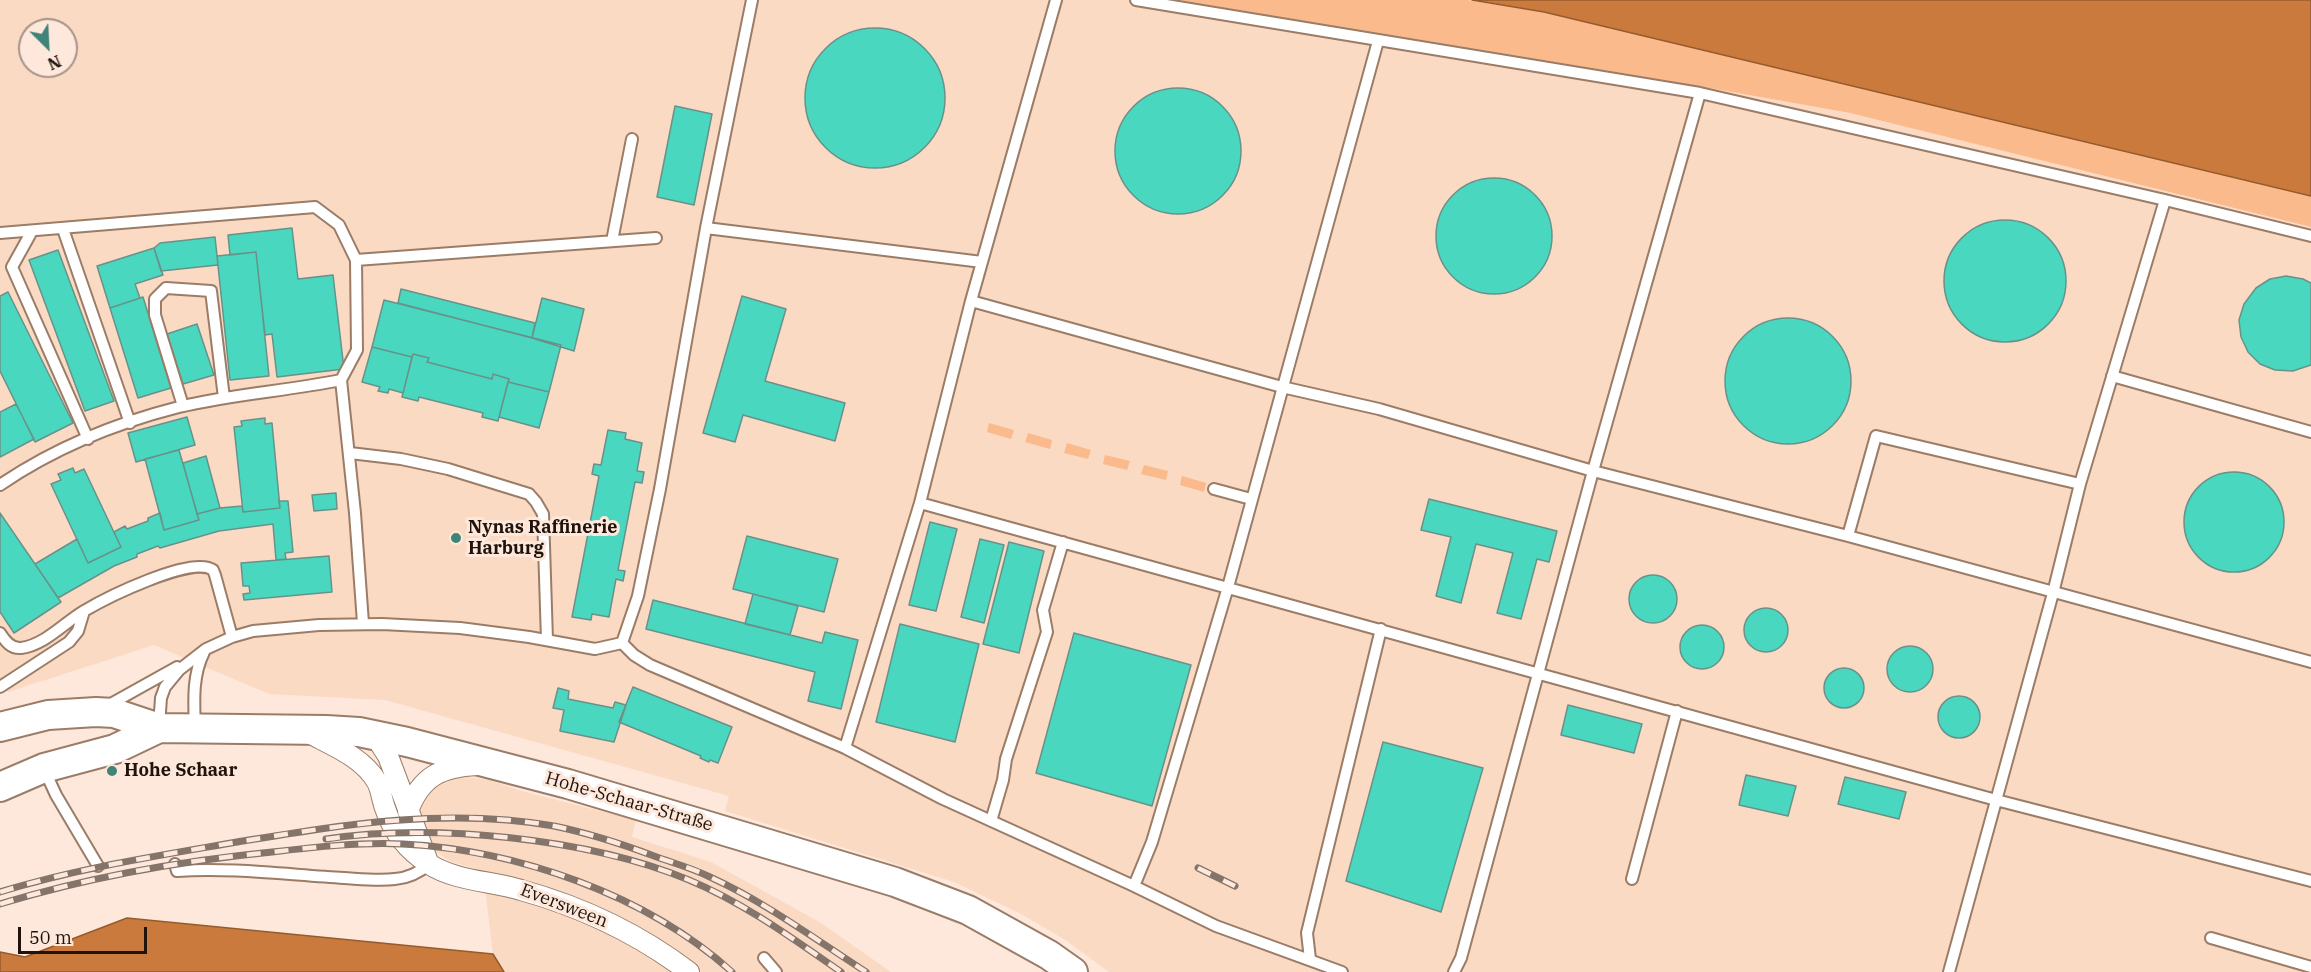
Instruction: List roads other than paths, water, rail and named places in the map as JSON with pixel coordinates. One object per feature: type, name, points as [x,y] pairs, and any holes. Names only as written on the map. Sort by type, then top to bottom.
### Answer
[{"type":"main road","name":"Hohe-Schaar-Straße","points":[[0,727],[48,716],[96,712],[114,713],[159,728],[302,729],[368,733],[397,749],[491,764],[699,822],[927,893],[992,923],[1073,972]]},
{"type":"main road","name":"Hohe-Schaar-Straße","points":[[0,787],[44,768],[115,749],[159,728]]},
{"type":"street","name":"Eversween","points":[[302,729],[361,764],[378,783],[389,821],[403,844],[429,864],[458,876],[548,897],[602,920],[664,953],[689,972]]},
{"type":"street","points":[[378,783],[380,769],[397,749]]},
{"type":"street","points":[[397,749],[408,811],[429,864]]},
{"type":"street","points":[[408,811],[417,791],[436,774],[458,766],[491,764]]},
{"type":"lane","points":[[622,643],[638,596],[660,489],[706,228],[752,0]]},
{"type":"lane","points":[[845,748],[920,503],[971,301],[1056,0]]},
{"type":"lane","points":[[1136,0],[1700,93],[2311,236]]},
{"type":"lane","points":[[1134,886],[1152,842],[1228,587],[1378,41]]},
{"type":"lane","points":[[1454,972],[1461,958],[1593,471],[1700,93]]},
{"type":"lane","points":[[612,241],[632,139]]},
{"type":"lane","points":[[1949,972],[2053,593],[2080,484],[2165,200]]},
{"type":"lane","points":[[0,233],[315,207],[339,225],[356,260],[357,350],[340,380],[350,453],[363,623]]},
{"type":"lane","points":[[706,228],[982,262]]},
{"type":"lane","points":[[63,229],[130,423]]},
{"type":"lane","points":[[32,231],[12,267],[88,439]]},
{"type":"lane","points":[[356,260],[656,238]]},
{"type":"lane","points":[[183,406],[155,315],[155,299],[166,288],[211,291],[224,398]]},
{"type":"lane","points":[[971,301],[1282,387],[1378,409],[1593,471],[1848,536],[2311,662]]},
{"type":"lane","points":[[2112,376],[2311,432]]},
{"type":"lane","points":[[0,485],[55,453],[130,423],[183,406],[224,398],[298,389],[340,380]]},
{"type":"lane","points":[[1848,536],[1876,436],[2080,484]]},
{"type":"lane","points":[[350,453],[401,459],[448,469],[529,494],[543,514],[547,640]]},
{"type":"lane","points":[[1214,489],[1251,499]]},
{"type":"lane","points":[[920,503],[1996,801],[2311,881]]},
{"type":"lane","points":[[991,820],[1006,759],[1047,632],[1043,610],[1064,543]]},
{"type":"lane","points":[[0,633],[10,645],[24,647],[47,636],[84,611],[121,591],[158,577],[195,567],[209,567],[213,570],[217,580],[231,637]]},
{"type":"lane","points":[[0,687],[69,642],[78,631],[84,611]]},
{"type":"lane","points":[[159,728],[161,698],[165,687],[179,670],[206,649],[231,637],[265,630],[363,623],[460,628],[595,649],[622,643]]},
{"type":"lane","points":[[1310,959],[1307,933],[1381,629]]},
{"type":"lane","points":[[622,643],[634,655],[650,665],[845,748],[943,799],[1216,926],[1342,972]]},
{"type":"lane","points":[[195,728],[196,680],[206,649]]},
{"type":"lane","points":[[96,712],[191,660]]},
{"type":"lane","points":[[1632,879],[1677,711]]},
{"type":"lane","points":[[44,768],[56,795],[98,866]]},
{"type":"lane","points":[[175,864],[177,871],[206,869],[375,879],[410,876],[429,864]]},
{"type":"lane","points":[[2211,938],[2311,967]]},
{"type":"lane","points":[[764,958],[776,972]]},
{"type":"railway","points":[[0,892],[118,863],[355,824],[435,818],[514,821],[554,826],[592,835],[703,874],[770,909],[866,972]]},
{"type":"railway","points":[[326,839],[368,834],[462,834],[558,844],[605,854],[649,866],[709,889],[767,922],[841,972]]},
{"type":"railway","points":[[0,904],[101,878],[203,860],[338,845],[403,844],[446,848],[491,856],[578,881],[621,899],[661,920],[732,972]]},
{"type":"railway","points":[[1198,868],[1235,886]]},
{"type":"place","name":"Nynas Raffinerie Harburg","points":[[456,538]]},
{"type":"place","name":"Hohe Schaar","points":[[112,771]]}]
